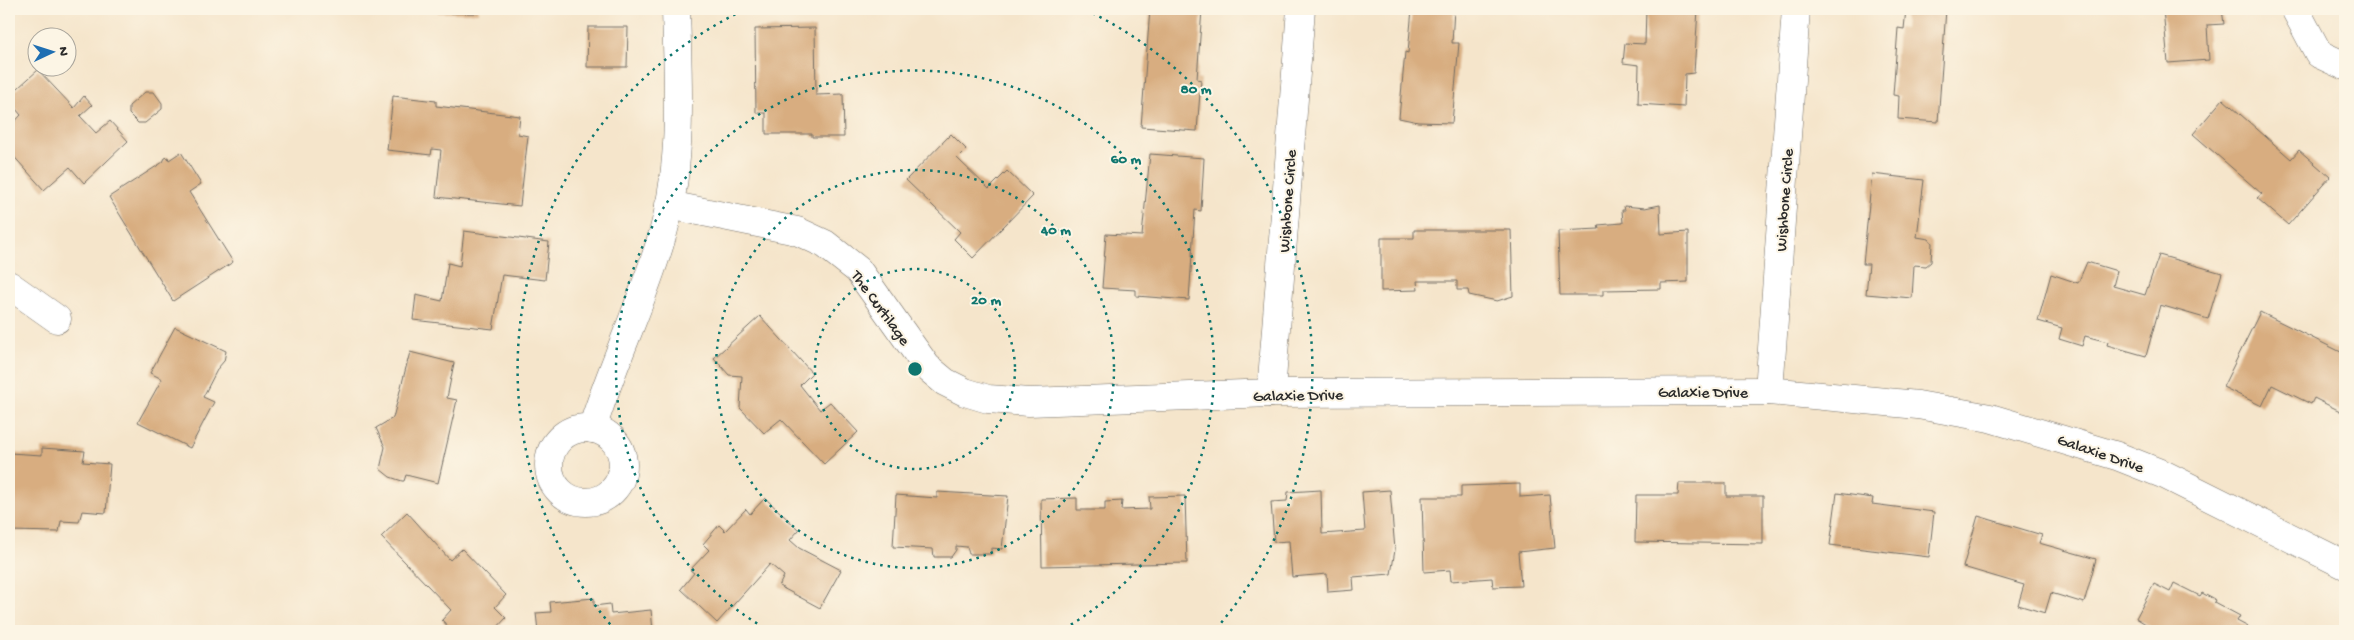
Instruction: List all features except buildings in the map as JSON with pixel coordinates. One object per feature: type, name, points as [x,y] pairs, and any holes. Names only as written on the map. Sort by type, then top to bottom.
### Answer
[{"type":"street","points":[[592,429],[606,383],[661,242],[669,205],[678,125],[676,9]]},
{"type":"street","name":"Wishbone Circle","points":[[1271,394],[1301,9]]},
{"type":"street","name":"Wishbone Circle","points":[[1769,391],[1796,9]]},
{"type":"street","points":[[2295,9],[2319,54],[2345,66]]},
{"type":"street","name":"The Curtilage","points":[[669,205],[797,231],[825,244],[858,270],[911,348],[926,367],[945,382],[965,392],[988,399],[1029,402]]},
{"type":"street","points":[[9,285],[57,319]]},
{"type":"street","name":"Galaxie Drive","points":[[1029,402],[1271,394],[1769,391],[1918,405],[1990,418],[2061,437],[2117,456],[2165,475],[2345,565]]}]
